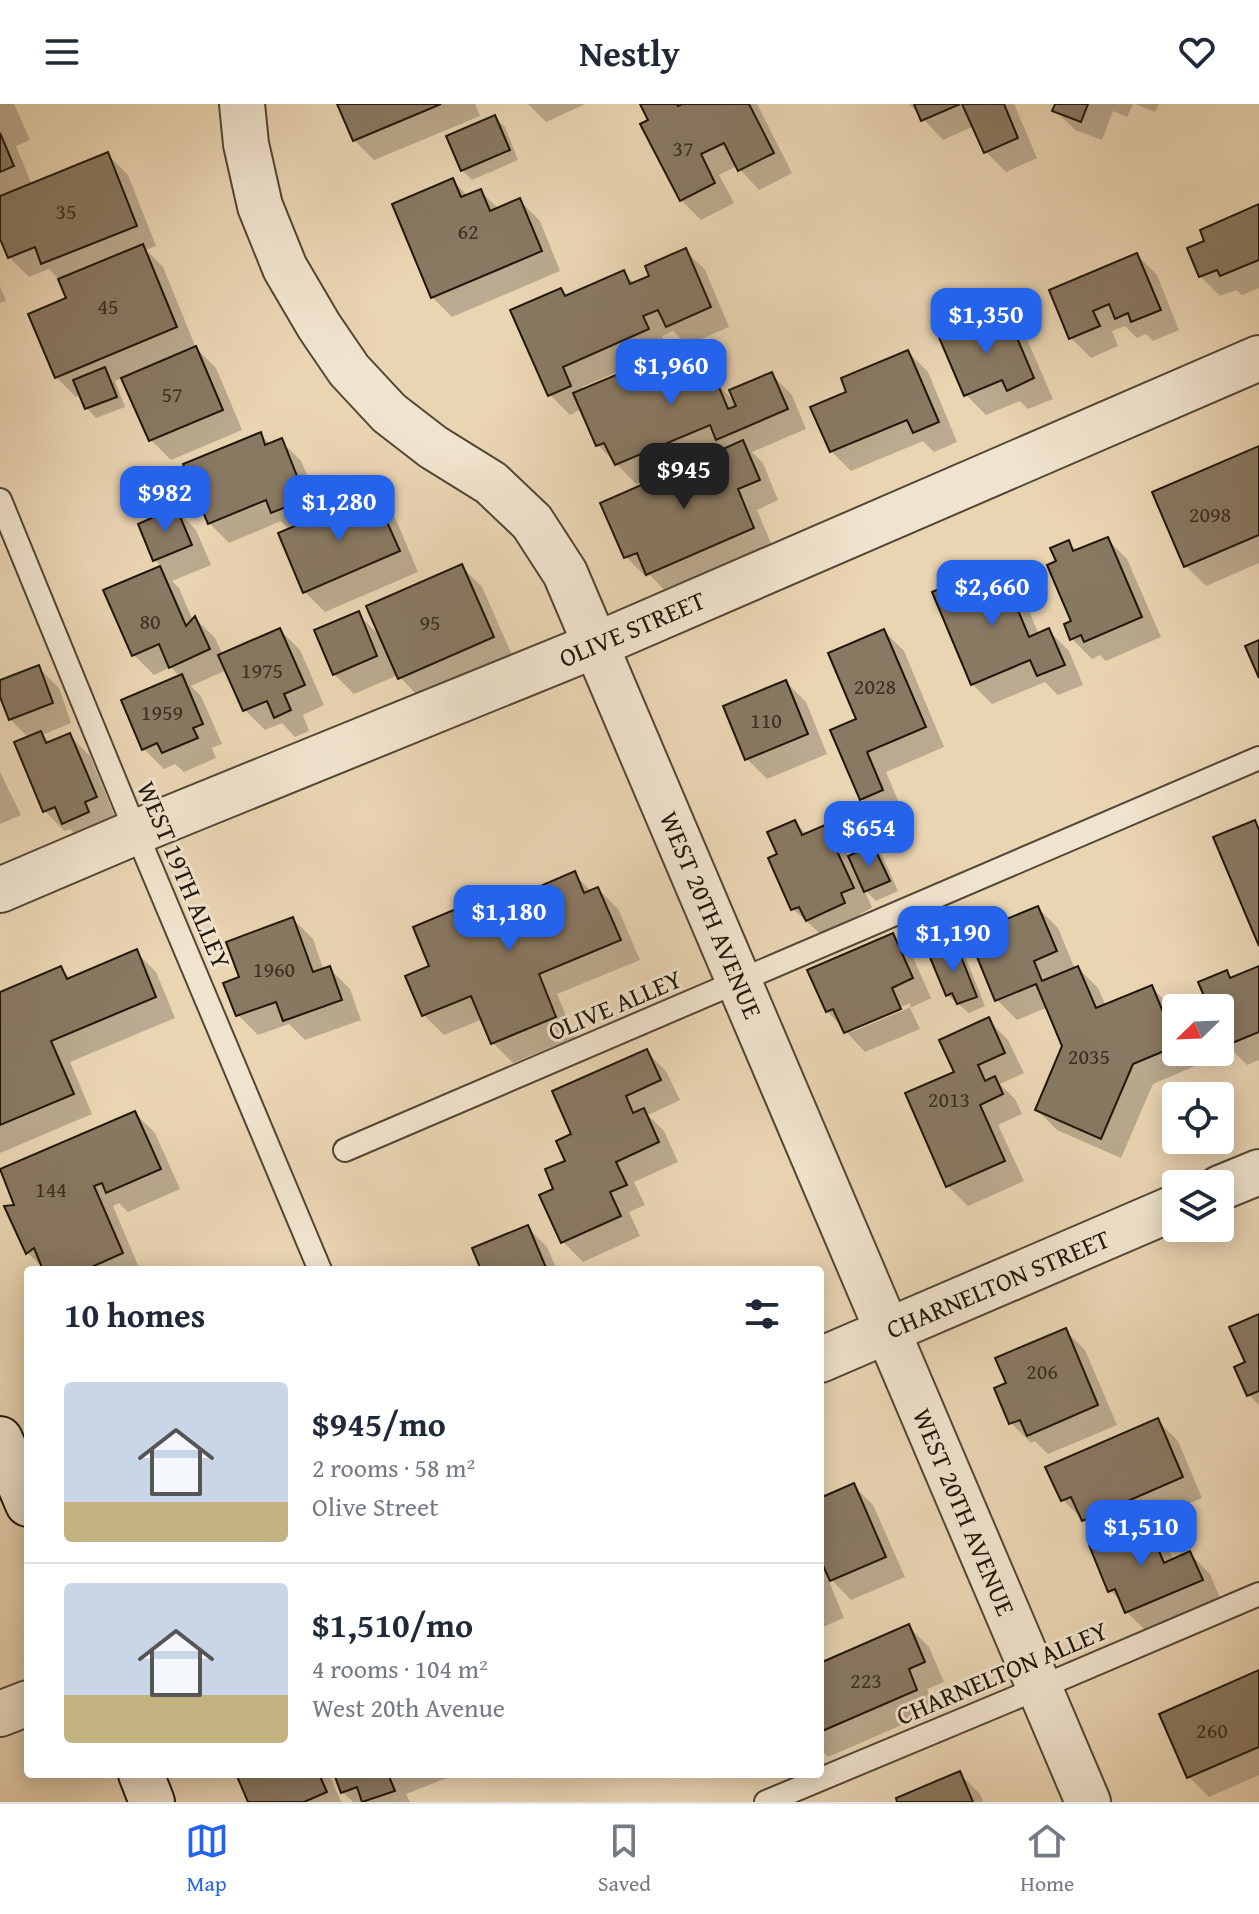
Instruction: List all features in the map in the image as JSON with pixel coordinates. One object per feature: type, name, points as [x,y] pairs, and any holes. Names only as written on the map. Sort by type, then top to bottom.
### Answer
[{"type":"street","name":"WEST 20TH AVENUE","points":[[242,104],[246,144],[260,206],[285,268],[349,370],[389,413],[433,447],[491,483],[532,522],[565,573],[1088,1802]]},
{"type":"street","name":"OLIVE STREET","points":[[0,890],[596,645],[1259,358]]},
{"type":"street","points":[[1234,1182],[1259,1172]]},
{"type":"street","name":"CHARNELTON STREET","points":[[824,1358],[1162,1213]]},
{"type":"street","points":[[0,1439],[24,1495]]},
{"type":"street","points":[[0,1714],[24,1705]]},
{"type":"street","points":[[143,1778],[152,1802]]},
{"type":"lane","name":"WEST 19TH ALLEY","points":[[0,500],[318,1266]]},
{"type":"lane","name":"OLIVE ALLEY","points":[[345,1150],[1259,758]]},
{"type":"lane","name":"CHARNELTON ALLEY","points":[[824,1778],[1259,1594]]},
{"type":"lane","name":"CHARNELTON ALLEY","points":[[766,1802],[823,1778]]},
{"type":"building","points":[[337,104],[441,104],[353,141]]},
{"type":"building","points":[[640,104],[749,104],[774,153],[738,171],[724,143],[701,154],[715,183],[680,201],[640,124],[648,120]]},
{"type":"building","points":[[914,104],[960,104],[921,121]]},
{"type":"building","points":[[962,104],[1004,104],[1018,138],[984,153]]},
{"type":"building","points":[[1055,104],[1088,104],[1081,122],[1052,111]]},
{"type":"building","points":[[495,115],[510,150],[461,171],[446,136]]},
{"type":"building","points":[[0,133],[14,166],[0,172]]},
{"type":"building","points":[[108,152],[137,226],[41,264],[35,247],[8,258],[0,239],[0,196]]},
{"type":"building","points":[[453,178],[461,197],[481,189],[490,211],[520,198],[542,251],[431,298],[392,204]]},
{"type":"building","points":[[1259,204],[1259,260],[1220,276],[1217,270],[1199,277],[1187,248],[1204,241],[1200,230]]},
{"type":"building","points":[[143,244],[177,327],[55,378],[28,314],[66,298],[58,279]]},
{"type":"building","points":[[686,248],[711,307],[666,327],[658,310],[643,316],[649,329],[563,367],[571,386],[548,396],[510,310],[561,288],[565,296],[624,270],[630,284],[649,276],[645,266]]},
{"type":"building","points":[[1137,253],[1161,310],[1131,322],[1128,313],[1115,319],[1109,304],[1093,311],[1100,326],[1069,339],[1049,290]]},
{"type":"building","points":[[1007,314],[1034,378],[1007,391],[1002,380],[964,396],[938,335],[962,325],[965,333]]},
{"type":"building","points":[[196,346],[223,410],[149,441],[121,378]]},
{"type":"building","points":[[693,350],[707,384],[716,380],[728,409],[736,406],[729,390],[772,372],[788,409],[716,440],[710,425],[615,465],[604,443],[596,446],[573,393],[623,372],[626,379]]},
{"type":"building","points":[[908,350],[939,422],[913,433],[907,420],[830,452],[810,407],[846,392],[841,378]]},
{"type":"building","points":[[105,367],[117,397],[85,409],[73,380]]},
{"type":"building","points":[[261,432],[265,445],[282,438],[306,499],[271,513],[266,500],[208,524],[183,464]]},
{"type":"building","points":[[743,440],[760,480],[738,489],[754,528],[646,575],[637,553],[624,558],[600,503],[648,482],[652,491],[702,470],[698,460]]},
{"type":"building","points":[[1259,446],[1259,535],[1184,567],[1152,492]]},
{"type":"building","points":[[374,493],[400,551],[303,593],[278,533]]},
{"type":"building","points":[[176,507],[192,545],[153,561],[138,524]]},
{"type":"building","points":[[1108,537],[1142,617],[1084,642],[1081,635],[1070,640],[1064,624],[1071,621],[1047,565],[1056,561],[1050,548],[1069,540],[1073,551]]},
{"type":"building","points":[[462,564],[494,637],[398,679],[366,606]]},
{"type":"building","points":[[999,564],[1029,637],[1049,628],[1065,665],[1037,676],[1030,660],[971,685],[932,592]]},
{"type":"building","points":[[160,566],[186,626],[195,616],[210,649],[169,668],[159,644],[132,656],[103,590]]},
{"type":"building","points":[[359,611],[377,656],[333,675],[314,630]]},
{"type":"building","points":[[280,628],[305,685],[284,694],[291,710],[274,718],[267,701],[243,711],[218,655]]},
{"type":"building","points":[[884,629],[926,727],[867,752],[883,790],[860,800],[830,730],[856,719],[828,653]]},
{"type":"building","points":[[1259,640],[1259,678],[1245,646]]},
{"type":"building","points":[[39,665],[53,703],[9,720],[0,697],[0,680]]},
{"type":"building","points":[[182,674],[203,724],[193,728],[198,738],[162,753],[157,743],[142,750],[121,700]]},
{"type":"building","points":[[786,680],[808,734],[745,760],[723,706]]},
{"type":"building","points":[[41,731],[46,743],[70,733],[97,797],[85,802],[89,812],[62,824],[55,807],[43,812],[14,742]]},
{"type":"building","points":[[795,820],[802,835],[825,825],[854,888],[841,893],[845,903],[806,921],[799,907],[791,910],[768,858],[777,854],[767,832]]},
{"type":"building","points":[[1255,820],[1259,830],[1259,946],[1213,837]]},
{"type":"building","points":[[873,845],[890,881],[864,892],[848,856]]},
{"type":"building","points":[[575,871],[584,893],[598,887],[621,940],[539,974],[556,1017],[491,1044],[471,996],[422,1016],[405,976],[429,966],[413,927],[487,896],[492,907]]},
{"type":"building","points":[[1038,906],[1057,951],[1034,961],[1042,981],[1078,966],[1096,1008],[1152,985],[1162,1010],[1162,1052],[1133,1064],[1101,1139],[1035,1110],[1062,1046],[1036,984],[995,1001],[968,935]]},
{"type":"building","points":[[293,917],[313,972],[330,966],[342,1000],[283,1021],[276,1002],[236,1016],[223,983],[239,977],[226,942]]},
{"type":"building","points":[[893,933],[913,978],[892,988],[901,1009],[844,1033],[833,1009],[826,1012],[807,970]]},
{"type":"building","points":[[956,944],[977,997],[957,1004],[952,993],[946,996],[929,955]]},
{"type":"building","points":[[137,949],[156,997],[51,1041],[74,1094],[0,1125],[0,992],[61,966],[67,979]]},
{"type":"building","points":[[1259,966],[1259,1032],[1234,1042],[1234,994],[1203,994],[1198,982],[1227,970],[1230,978]]},
{"type":"building","points":[[989,1017],[1005,1053],[978,1065],[985,1081],[995,1076],[1003,1094],[980,1105],[1005,1161],[946,1187],[905,1093],[954,1072],[939,1040]]},
{"type":"building","points":[[647,1049],[661,1080],[626,1096],[633,1113],[644,1108],[659,1142],[616,1162],[627,1185],[610,1192],[621,1216],[561,1243],[539,1195],[553,1189],[545,1169],[565,1161],[556,1141],[571,1134],[552,1091]]},
{"type":"building","points":[[135,1111],[161,1169],[106,1193],[102,1183],[94,1186],[123,1253],[94,1266],[41,1266],[34,1248],[26,1254],[4,1206],[14,1205],[0,1169]]},
{"type":"building","points":[[528,1225],[545,1266],[479,1266],[472,1248]]},
{"type":"building","points":[[1259,1314],[1259,1391],[1247,1396],[1234,1367],[1245,1362],[1229,1327]]},
{"type":"building","points":[[1066,1328],[1098,1405],[1027,1436],[1020,1420],[1009,1424],[994,1388],[1006,1383],[995,1358]]},
{"type":"building","points":[[1158,1418],[1183,1477],[1082,1521],[1071,1497],[1061,1501],[1045,1467]]},
{"type":"building","points":[[854,1483],[886,1557],[830,1581],[824,1568],[824,1496]]},
{"type":"building","points":[[1146,1521],[1164,1563],[1190,1551],[1203,1580],[1125,1613],[1115,1589],[1108,1592],[1089,1545]]},
{"type":"building","points":[[909,1624],[925,1662],[909,1669],[917,1690],[824,1730],[824,1661]]},
{"type":"building","points":[[1259,1670],[1259,1747],[1187,1778],[1159,1714]]},
{"type":"building","points":[[960,1771],[973,1802],[897,1802],[896,1798]]},
{"type":"building","points":[[238,1778],[321,1778],[327,1792],[304,1802],[248,1802]]},
{"type":"building","points":[[335,1778],[390,1778],[395,1791],[362,1802],[357,1787],[341,1793]]}]
